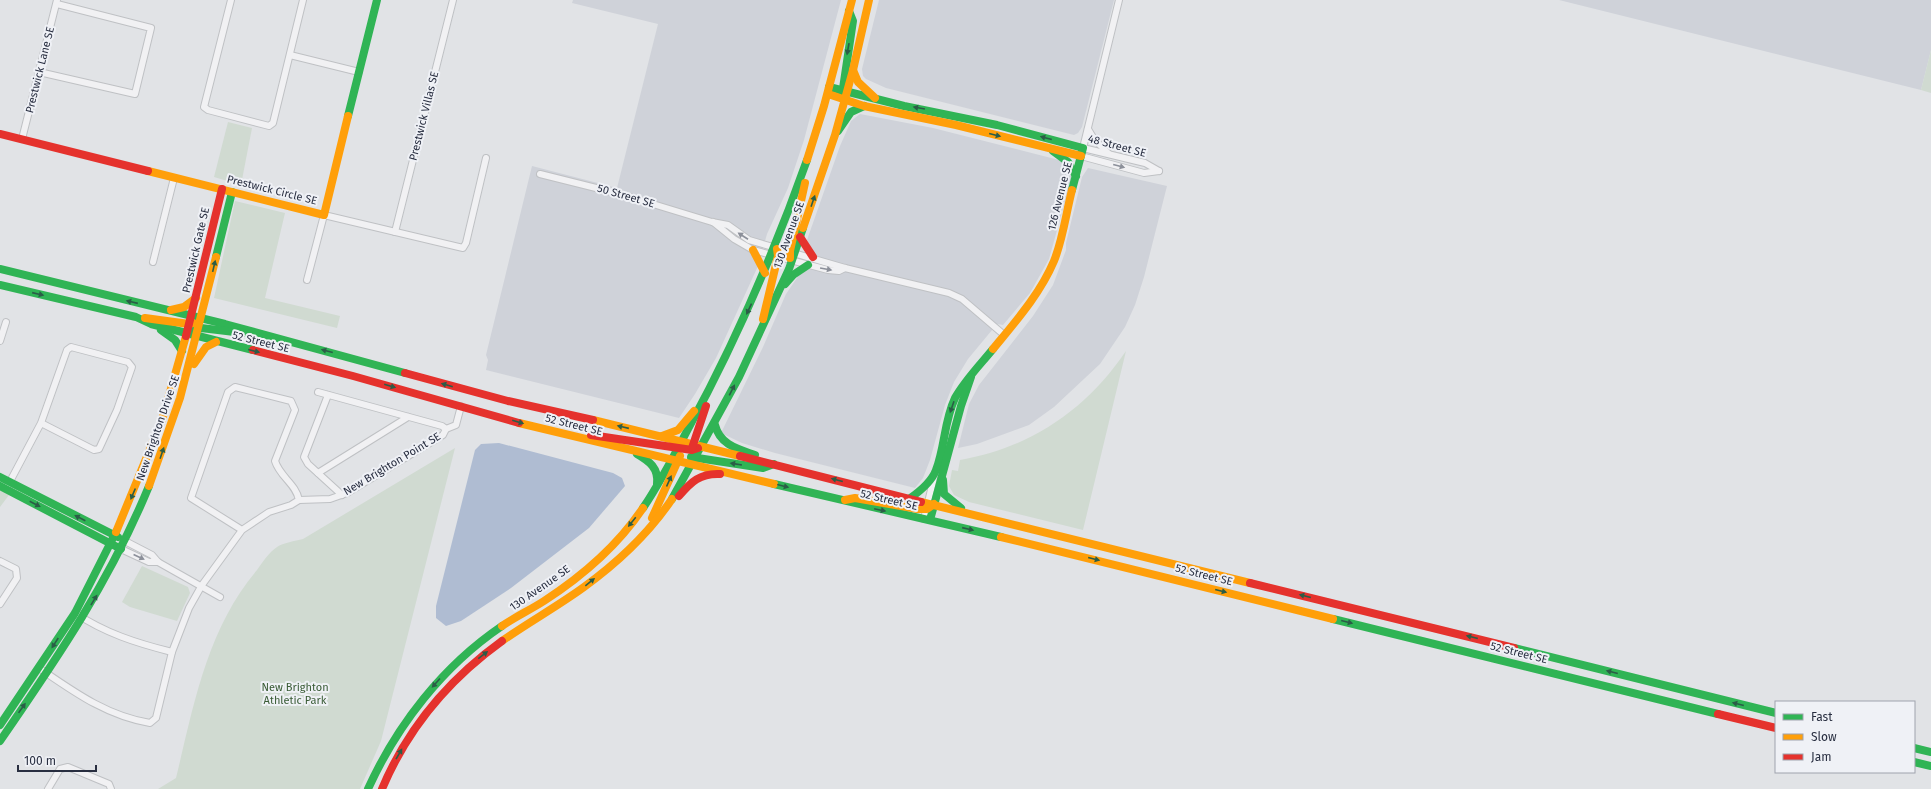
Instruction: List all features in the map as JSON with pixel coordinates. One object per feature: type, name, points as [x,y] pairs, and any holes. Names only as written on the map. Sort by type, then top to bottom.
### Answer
[{"type":"main road","name":"Prestwick Circle SE","points":[[0,134],[324,215],[378,0]]},
{"type":"main road","name":"130 Avenue SE","points":[[776,246],[806,167],[829,91],[852,0]]},
{"type":"main road","name":"130 Avenue SE","points":[[793,251],[800,238],[835,135],[845,94],[853,70],[869,0]]},
{"type":"main road","points":[[845,94],[853,21],[849,11]]},
{"type":"main road","points":[[853,70],[858,82],[877,100]]},
{"type":"main road","name":"48 Street SE","points":[[829,91],[953,114],[1084,148]]},
{"type":"main road","name":"48 Street SE","points":[[845,94],[864,106],[1081,156]]},
{"type":"main road","points":[[835,135],[852,112],[864,106]]},
{"type":"main road","points":[[1049,148],[1068,162],[1076,176]]},
{"type":"main road","name":"126 Avenue SE","points":[[927,520],[939,472],[948,418],[955,399],[963,385],[1003,334],[1024,311],[1040,288],[1054,260],[1084,148]]},
{"type":"main road","points":[[792,260],[806,167]]},
{"type":"main road","name":"Prestwick Gate SE","points":[[190,320],[222,189]]},
{"type":"main road","name":"Prestwick Gate SE","points":[[203,318],[232,192]]},
{"type":"main road","points":[[800,238],[813,258]]},
{"type":"main road","points":[[762,329],[775,256],[779,251],[776,246]]},
{"type":"main road","points":[[753,250],[765,273]]},
{"type":"main road","name":"130 Avenue SE","points":[[382,789],[395,761],[417,725],[452,682],[480,657],[509,636],[584,587],[619,558],[673,499],[707,402],[709,391],[765,273],[775,256]]},
{"type":"main road","name":"130 Avenue SE","points":[[368,789],[375,772],[398,730],[437,682],[493,632],[544,601],[580,573],[612,544],[632,523],[677,458],[689,451],[702,447],[762,329],[781,289],[792,260]]},
{"type":"main road","points":[[781,289],[793,275],[808,265]]},
{"type":"main road","points":[[0,270],[170,310],[190,320]]},
{"type":"main road","name":"52 Street SE","points":[[0,285],[136,317],[151,324],[216,342],[353,376],[523,424],[574,435],[629,450],[677,458],[689,451],[702,447],[774,464],[909,499],[930,506],[969,513],[1775,713]]},
{"type":"main road","points":[[170,310],[188,305],[196,297]]},
{"type":"main road","points":[[206,304],[213,316],[225,324]]},
{"type":"main road","points":[[136,317],[190,320],[203,318]]},
{"type":"main road","name":"52 Street SE","points":[[203,318],[508,401],[549,409],[661,436],[745,477],[1018,540],[1775,728]]},
{"type":"main road","name":"New Brighton Drive SE","points":[[2,727],[46,673],[83,618],[136,520],[160,460],[189,371],[203,318]]},
{"type":"main road","name":"New Brighton Drive SE","points":[[0,740],[2,727],[75,613],[111,544],[162,420],[190,320]]},
{"type":"main road","points":[[151,324],[170,335],[182,351]]},
{"type":"main road","points":[[186,333],[200,328],[256,333]]},
{"type":"main road","points":[[189,371],[201,353],[210,344],[216,342]]},
{"type":"main road","points":[[661,436],[678,430],[709,391]]},
{"type":"main road","points":[[714,425],[716,433],[726,443],[758,456],[763,462]]},
{"type":"main road","points":[[574,435],[591,435],[689,451],[764,468],[774,464]]},
{"type":"main road","points":[[629,450],[646,459],[656,468],[658,481],[655,490]]},
{"type":"main road","points":[[648,528],[677,458]]},
{"type":"main road","points":[[909,499],[920,492],[939,472]]},
{"type":"main road","points":[[939,472],[944,494],[954,504],[969,513]]},
{"type":"main road","points":[[619,558],[639,544],[691,482],[699,476],[712,473],[745,477]]},
{"type":"main road","points":[[0,477],[6,486],[121,549]]},
{"type":"main road","points":[[6,486],[125,541]]},
{"type":"main road","points":[[842,500],[855,498],[930,506]]},
{"type":"main road","points":[[1915,748],[1931,752]]},
{"type":"main road","points":[[1915,762],[1931,766]]},
{"type":"main road","points":[[374,789],[388,776]]},
{"type":"street","points":[[231,0],[204,107],[208,110],[269,126],[273,123],[303,0]]},
{"type":"street","name":"Prestwick Villas SE","points":[[395,232],[452,0]]},
{"type":"street","name":"126 Avenue SE","points":[[1084,148],[1119,0]]},
{"type":"street","points":[[39,72],[135,94],[151,28],[57,2]]},
{"type":"street","name":"Prestwick Lane SE","points":[[22,139],[57,2]]},
{"type":"street","points":[[290,55],[359,72]]},
{"type":"street","points":[[1088,129],[1094,139],[1109,154]]},
{"type":"street","name":"48 Street SE","points":[[1081,156],[1144,172],[1160,171],[1145,164],[1084,148]]},
{"type":"street","points":[[307,280],[324,215],[463,248],[466,242],[486,158]]},
{"type":"street","name":"50 Street SE","points":[[540,174],[620,194],[712,222],[728,225],[749,240],[776,246],[845,268],[956,296],[1003,334]]},
{"type":"street","points":[[153,262],[174,178]]},
{"type":"street","name":"50 Street SE","points":[[712,222],[739,243],[753,250],[808,265],[839,271],[845,268]]},
{"type":"street","points":[[0,340],[6,322]]},
{"type":"street","points":[[6,486],[41,423],[67,350],[72,347],[128,362],[132,367],[117,410],[100,449],[94,450],[41,423]]},
{"type":"street","points":[[39,668],[82,697],[107,711],[136,721],[150,723],[156,718],[172,652],[189,608],[202,585],[242,530],[269,512],[291,505],[299,500],[297,492],[277,469],[275,461],[295,410],[291,401],[235,387],[228,392],[191,498],[242,530]]},
{"type":"street","name":"New Brighton Point SE","points":[[299,500],[330,499],[347,493],[443,435],[446,429],[442,426],[408,416],[318,392]]},
{"type":"street","points":[[328,395],[304,457],[308,464],[342,495]]},
{"type":"street","points":[[446,429],[456,425],[461,406]]},
{"type":"street","points":[[318,473],[408,416]]},
{"type":"street","points":[[125,541],[152,556],[158,562],[202,585],[220,597]]},
{"type":"street","points":[[121,549],[148,562],[158,562]]},
{"type":"street","points":[[0,561],[16,569],[17,578],[0,604]]},
{"type":"street","points":[[75,613],[115,635],[142,645],[172,652]]},
{"type":"street","points":[[48,789],[60,769],[68,767],[109,784],[111,789]]},
{"type":"shaded area","points":[[573,0],[841,0],[804,140],[788,188],[767,234],[758,266],[716,358],[679,418],[486,370],[488,360],[486,355],[532,166],[617,188],[658,24],[572,3]]},
{"type":"shaded area","points":[[879,0],[1114,0],[1082,127],[1078,133],[1074,135],[886,88],[866,79],[863,76],[862,69]]},
{"type":"shaded area","points":[[1559,0],[1931,0],[1931,50],[1921,90]]},
{"type":"shaded area","points":[[860,114],[933,128],[1059,160],[1065,163],[1071,174],[1071,180],[1049,259],[1030,293],[1003,325],[997,324],[968,359],[954,382],[945,405],[930,460],[923,478],[915,488],[775,453],[742,443],[721,433],[763,347],[786,294],[804,270],[810,249],[807,240],[840,146],[851,121]]},
{"type":"shaded area","points":[[1088,168],[1167,186],[1144,277],[1135,305],[1125,327],[1100,364],[1054,407],[1029,425],[977,444],[958,448],[969,404],[979,385],[1033,316],[1053,285],[1066,250],[1066,243],[1082,177]]},
{"type":"green space","points":[[1931,50],[1931,93],[1921,90]]},
{"type":"green space","points":[[228,122],[252,128],[241,185],[214,177]]},
{"type":"green space","points":[[235,201],[285,213],[265,298],[340,316],[337,328],[214,298]]},
{"type":"green space","points":[[1126,351],[1083,530],[969,502],[954,495],[949,486],[952,470],[958,471],[960,460],[986,454],[1010,446],[1033,436],[1054,423],[1093,391]]},
{"type":"green space","name":"New Brighton Athletic Park","points":[[455,448],[381,741],[360,789],[158,789],[176,778],[196,695],[214,642],[240,593],[268,555],[280,546],[289,542],[303,539]]},
{"type":"green space","points":[[0,490],[9,495],[0,507]]},
{"type":"green space","points":[[142,566],[188,587],[190,593],[177,621],[130,607],[122,602]]},
{"type":"water","points":[[499,443],[613,473],[622,478],[625,486],[589,528],[511,588],[461,621],[446,626],[436,618],[436,606],[475,450],[481,444]]},
{"type":"traffic: fast","points":[[348,116],[377,0]]},
{"type":"traffic: fast","points":[[842,95],[853,21],[849,11]]},
{"type":"traffic: fast","points":[[829,87],[904,106],[997,125],[1083,148],[1072,190]]},
{"type":"traffic: fast","points":[[838,131],[851,112],[864,106]]},
{"type":"traffic: fast","points":[[1053,151],[1068,162],[1076,176]]},
{"type":"traffic: fast","points":[[643,508],[661,479],[738,331],[781,229],[807,160]]},
{"type":"traffic: fast","points":[[216,257],[232,192]]},
{"type":"traffic: fast","points":[[672,499],[739,377],[789,269],[803,228]]},
{"type":"traffic: fast","points":[[785,284],[793,275],[808,265]]},
{"type":"traffic: fast","points":[[0,269],[225,324],[405,373]]},
{"type":"traffic: fast","points":[[0,285],[136,317],[151,324],[253,350]]},
{"type":"traffic: fast","points":[[195,329],[201,328],[243,333]]},
{"type":"traffic: fast","points":[[161,330],[175,340],[182,351]]},
{"type":"traffic: fast","points":[[909,499],[932,478],[939,461],[951,407],[955,398],[968,379],[993,349]]},
{"type":"traffic: fast","points":[[930,520],[961,406],[971,377]]},
{"type":"traffic: fast","points":[[715,425],[717,432],[725,442],[755,455]]},
{"type":"traffic: fast","points":[[637,454],[645,459],[655,469],[657,484]]},
{"type":"traffic: fast","points":[[691,457],[763,468],[774,464]]},
{"type":"traffic: fast","points":[[0,477],[118,537]]},
{"type":"traffic: fast","points":[[943,480],[944,494],[961,508]]},
{"type":"traffic: fast","points":[[774,484],[1001,537]]},
{"type":"traffic: fast","points":[[0,486],[121,549]]},
{"type":"traffic: fast","points":[[0,741],[82,618],[134,521],[149,486]]},
{"type":"traffic: fast","points":[[0,725],[75,613],[116,532]]},
{"type":"traffic: fast","points":[[1333,619],[1718,714]]},
{"type":"traffic: fast","points":[[368,789],[393,742],[424,698],[460,659],[502,626]]},
{"type":"traffic: fast","points":[[1514,648],[1775,713]]},
{"type":"traffic: fast","points":[[1915,748],[1931,752]]},
{"type":"traffic: fast","points":[[1915,762],[1931,766]]},
{"type":"traffic: slow","points":[[807,160],[824,106],[852,0]]},
{"type":"traffic: slow","points":[[803,228],[835,135],[853,70],[869,0]]},
{"type":"traffic: slow","points":[[853,70],[858,82],[875,98]]},
{"type":"traffic: slow","points":[[828,94],[864,106],[956,125],[1081,156]]},
{"type":"traffic: slow","points":[[148,171],[324,215],[348,116]]},
{"type":"traffic: slow","points":[[790,258],[790,251],[805,183]]},
{"type":"traffic: slow","points":[[993,349],[1035,296],[1054,261],[1060,244],[1072,190]]},
{"type":"traffic: slow","points":[[763,319],[778,256],[777,249]]},
{"type":"traffic: slow","points":[[753,250],[765,273]]},
{"type":"traffic: slow","points":[[149,486],[180,398],[216,257]]},
{"type":"traffic: slow","points":[[171,310],[184,307],[196,298]]},
{"type":"traffic: slow","points":[[145,318],[189,324],[193,323]]},
{"type":"traffic: slow","points":[[116,532],[162,420],[186,336]]},
{"type":"traffic: slow","points":[[194,364],[206,347],[216,342]]},
{"type":"traffic: slow","points":[[662,436],[678,430],[694,411]]},
{"type":"traffic: slow","points":[[593,420],[740,456]]},
{"type":"traffic: slow","points":[[519,423],[774,484]]},
{"type":"traffic: slow","points":[[652,518],[680,456]]},
{"type":"traffic: slow","points":[[845,500],[855,498],[918,509],[927,509],[934,504]]},
{"type":"traffic: slow","points":[[502,641],[574,594],[620,558],[653,524],[672,499]]},
{"type":"traffic: slow","points":[[921,502],[1250,583]]},
{"type":"traffic: slow","points":[[502,626],[572,582],[622,535],[643,508]]},
{"type":"traffic: slow","points":[[1001,537],[1333,619]]},
{"type":"traffic: jam","points":[[0,134],[148,171]]},
{"type":"traffic: jam","points":[[186,336],[222,189]]},
{"type":"traffic: jam","points":[[800,237],[813,257]]},
{"type":"traffic: jam","points":[[253,350],[353,376],[519,423]]},
{"type":"traffic: jam","points":[[405,373],[508,401],[593,420]]},
{"type":"traffic: jam","points":[[692,448],[706,406]]},
{"type":"traffic: jam","points":[[591,435],[692,450],[698,448]]},
{"type":"traffic: jam","points":[[740,456],[921,502]]},
{"type":"traffic: jam","points":[[679,496],[696,479],[707,475],[720,474]]},
{"type":"traffic: jam","points":[[1250,583],[1514,648]]},
{"type":"traffic: jam","points":[[382,789],[392,766],[404,745],[432,706],[464,672],[502,641]]},
{"type":"traffic: jam","points":[[1718,714],[1775,728]]}]
